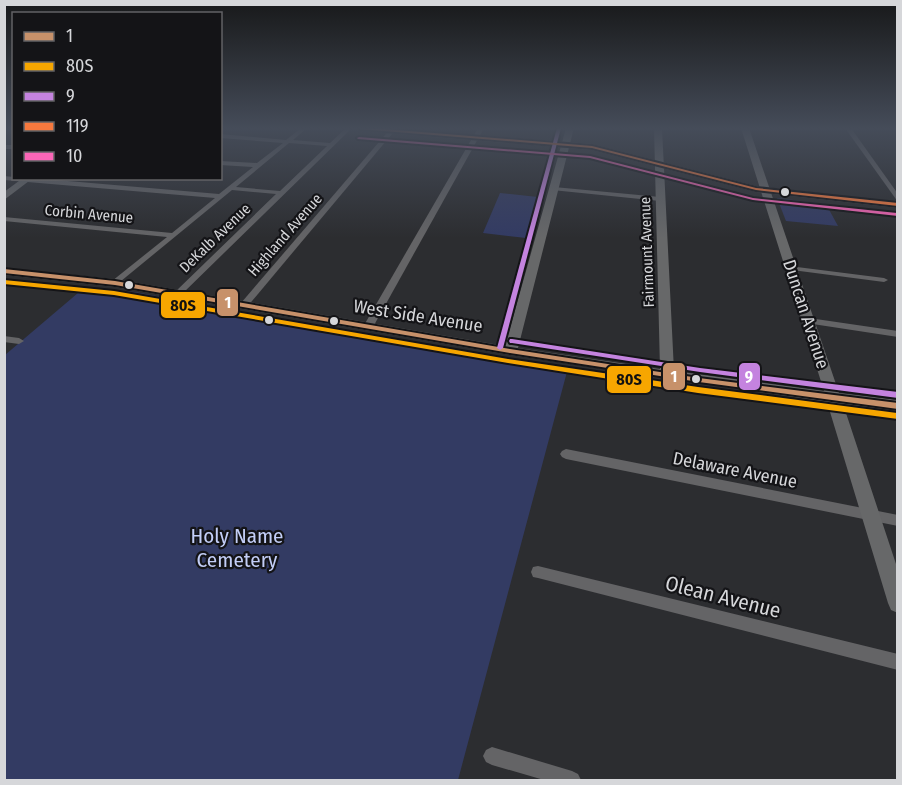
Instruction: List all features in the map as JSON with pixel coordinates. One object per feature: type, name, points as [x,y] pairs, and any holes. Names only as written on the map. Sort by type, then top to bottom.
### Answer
[{"type":"main road","points":[[665,165],[765,190],[897,205]]},
{"type":"street","points":[[251,165],[258,165]]},
{"type":"street","points":[[115,283],[258,165]]},
{"type":"street","name":"DeKalb Avenue","points":[[178,293],[312,165]]},
{"type":"street","name":"Highland Avenue","points":[[243,304],[362,165]]},
{"type":"street","points":[[368,327],[460,165]]},
{"type":"street","points":[[510,351],[561,165]]},
{"type":"street","name":"Fairmount Avenue","points":[[659,165],[667,375]]},
{"type":"street","name":"Duncan Avenue","points":[[757,165],[792,268],[897,603]]},
{"type":"street","points":[[873,165],[897,200]]},
{"type":"street","points":[[4,197],[27,180]]},
{"type":"street","points":[[39,180],[218,196]]},
{"type":"street","points":[[229,188],[282,193]]},
{"type":"street","points":[[554,189],[660,199]]},
{"type":"street","name":"Corbin Avenue","points":[[4,219],[171,235]]},
{"type":"street","points":[[792,268],[884,280]]},
{"type":"street","name":"West Side Avenue","points":[[4,271],[115,283],[510,351],[897,406]]},
{"type":"street","points":[[808,321],[897,334]]},
{"type":"street","points":[[4,339],[19,341]]},
{"type":"street","name":"Delaware Avenue","points":[[566,454],[897,521]]},
{"type":"street","name":"Olean Avenue","points":[[538,572],[897,662]]},
{"type":"street","points":[[492,756],[572,780]]},
{"type":"green space","points":[[500,193],[538,197],[526,238],[483,233]]},
{"type":"green space","points":[[777,198],[826,204],[838,226],[786,221]]},
{"type":"green space","name":"Holy Name Cemetery","points":[[85,287],[135,292],[359,334],[568,368],[458,780],[5,780],[5,355]]},
{"type":"transit line","name":"9","points":[[500,348],[549,165]]},
{"type":"transit line","name":"10","points":[[620,165],[753,199],[897,215]]},
{"type":"transit line","name":"119","points":[[661,165],[756,189],[898,205]]},
{"type":"transit line","name":"1","points":[[4,271],[115,283],[510,351],[699,380],[898,406]]},
{"type":"transit line","name":"80S","points":[[4,282],[114,293],[508,361],[698,390],[897,416]]},
{"type":"transit line","name":"9","points":[[512,341],[700,370],[898,395]]}]
